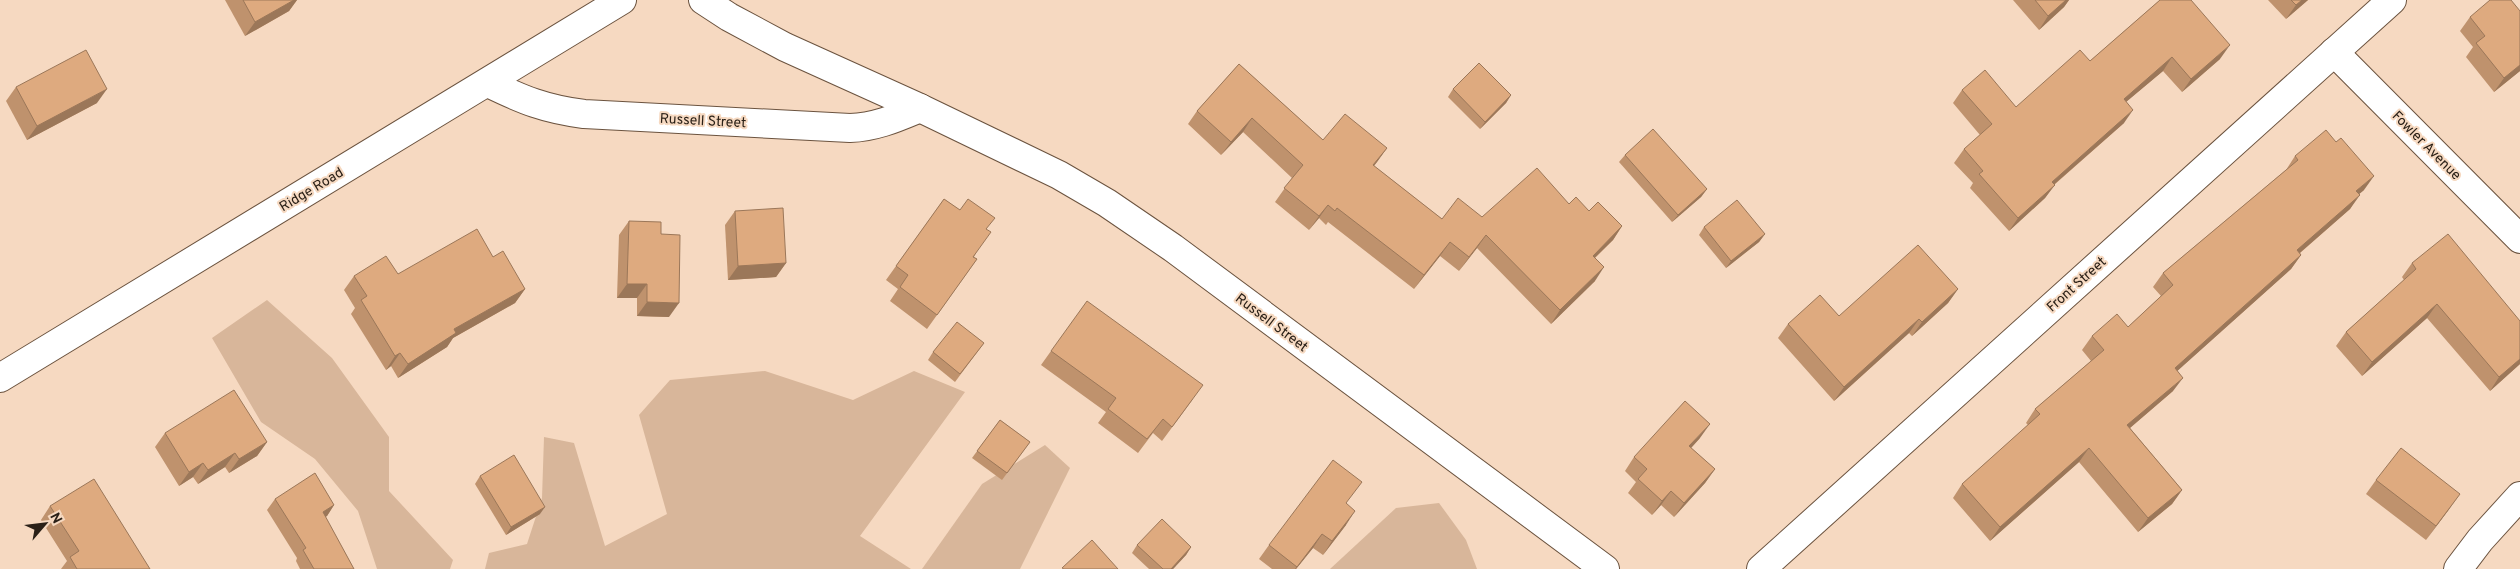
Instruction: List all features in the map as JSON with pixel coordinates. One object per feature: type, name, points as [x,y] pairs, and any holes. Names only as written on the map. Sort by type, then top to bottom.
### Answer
[{"type":"main road","name":"Ridge Road","points":[[0,378],[622,0]]},
{"type":"main road","name":"Russell Street","points":[[703,0],[729,17],[785,47],[920,108],[1059,175],[1107,203],[1181,254],[1605,569]]},
{"type":"main road","name":"Front Street","points":[[1761,569],[2392,0]]},
{"type":"main road","name":"Fowler Avenue","points":[[2334,52],[2520,239]]},
{"type":"main road","name":"Russell Street","points":[[488,83],[531,104],[555,110],[594,114],[850,128],[869,127],[887,122],[920,108]]},
{"type":"main road","points":[[2458,569],[2480,540],[2520,496]]},
{"type":"shaded area","points":[[267,300],[332,358],[389,437],[389,491],[453,560],[450,569],[377,569],[358,511],[315,459],[261,422],[212,338]]},
{"type":"shaded area","points":[[765,371],[853,400],[914,371],[965,392],[860,536],[911,569],[485,569],[489,553],[527,544],[542,498],[544,437],[574,443],[605,546],[667,514],[639,415],[670,380]]},
{"type":"shaded area","points":[[1045,445],[1070,468],[1020,569],[922,569],[982,484]]},
{"type":"shaded area","points":[[1439,503],[1466,540],[1477,569],[1330,569],[1396,508]]},
{"type":"building","points":[[243,0],[294,0],[255,22]]},
{"type":"building","points":[[2035,0],[2066,0],[2048,16]]},
{"type":"building","points":[[2160,0],[2191,0],[2230,45],[2191,79],[2172,57],[2124,99],[2133,110],[2052,182],[2055,185],[2018,218],[1979,174],[1983,171],[1964,149],[1992,124],[1962,90],[1985,70],[2016,107],[2080,50],[2090,61]]},
{"type":"building","points":[[2291,0],[2302,0],[2296,5]]},
{"type":"building","points":[[2490,0],[2511,0],[2520,11],[2520,65],[2504,78],[2476,43],[2485,36],[2470,17]]},
{"type":"building","points":[[86,50],[107,89],[37,126],[16,87]]},
{"type":"building","points":[[1479,63],[1511,95],[1485,122],[1453,89]]},
{"type":"building","points":[[1239,64],[1323,140],[1345,114],[1387,148],[1373,165],[1442,219],[1458,198],[1482,217],[1537,168],[1569,204],[1576,197],[1589,211],[1598,202],[1622,226],[1593,256],[1604,267],[1560,310],[1486,235],[1469,257],[1450,242],[1424,275],[1337,208],[1335,211],[1328,205],[1319,216],[1284,188],[1303,165],[1252,118],[1231,142],[1197,111]]},
{"type":"building","points":[[1653,129],[1707,189],[1678,215],[1625,155]]},
{"type":"building","points":[[2326,130],[2336,142],[2341,138],[2374,176],[2356,191],[2360,195],[2297,250],[2301,255],[2175,368],[2183,378],[2127,425],[2182,490],[2148,518],[2089,448],[2000,527],[1962,484],[2040,414],[2035,409],[2104,350],[2092,336],[2117,314],[2128,327],[2173,285],[2163,273],[2298,160],[2295,156]]},
{"type":"building","points":[[944,199],[960,210],[968,199],[995,218],[986,229],[991,232],[973,257],[977,259],[937,315],[900,287],[908,275],[896,266]]},
{"type":"building","points":[[1737,200],[1765,234],[1731,261],[1704,227]]},
{"type":"building","points":[[783,208],[786,263],[738,266],[735,211]]},
{"type":"building","points":[[629,221],[661,222],[661,234],[680,235],[679,303],[647,302],[647,284],[627,284]]},
{"type":"building","points":[[477,229],[493,257],[503,251],[525,289],[454,329],[456,333],[408,364],[400,353],[395,356],[361,300],[367,296],[354,276],[386,256],[398,274]]},
{"type":"building","points":[[2448,234],[2520,321],[2520,359],[2499,377],[2437,304],[2372,362],[2346,332],[2416,269],[2412,263]]},
{"type":"building","points":[[1918,245],[1958,289],[1922,322],[1919,319],[1844,387],[1788,324],[1820,295],[1839,316]]},
{"type":"building","points":[[1087,301],[1203,385],[1172,427],[1163,419],[1147,439],[1108,409],[1116,398],[1051,351]]},
{"type":"building","points":[[957,322],[984,343],[960,374],[933,352]]},
{"type":"building","points":[[234,390],[267,442],[239,459],[235,453],[208,470],[203,463],[189,472],[165,433]]},
{"type":"building","points":[[1685,401],[1710,424],[1689,446],[1715,469],[1684,503],[1671,491],[1662,501],[1638,479],[1647,469],[1634,457]]},
{"type":"building","points":[[1000,420],[1030,442],[1007,473],[977,451]]},
{"type":"building","points":[[2401,448],[2460,494],[2436,526],[2376,480]]},
{"type":"building","points":[[514,455],[545,507],[511,527],[480,476]]},
{"type":"building","points":[[1333,460],[1362,482],[1346,503],[1355,511],[1332,541],[1322,534],[1297,567],[1269,545]]},
{"type":"building","points":[[315,473],[334,505],[323,512],[354,569],[314,569],[303,550],[306,548],[275,499]]},
{"type":"building","points":[[94,479],[150,569],[77,569],[70,557],[79,551],[50,506]]},
{"type":"building","points":[[1162,519],[1191,547],[1171,569],[1163,569],[1137,545]]},
{"type":"building","points":[[1092,540],[1118,569],[1062,568]]}]
